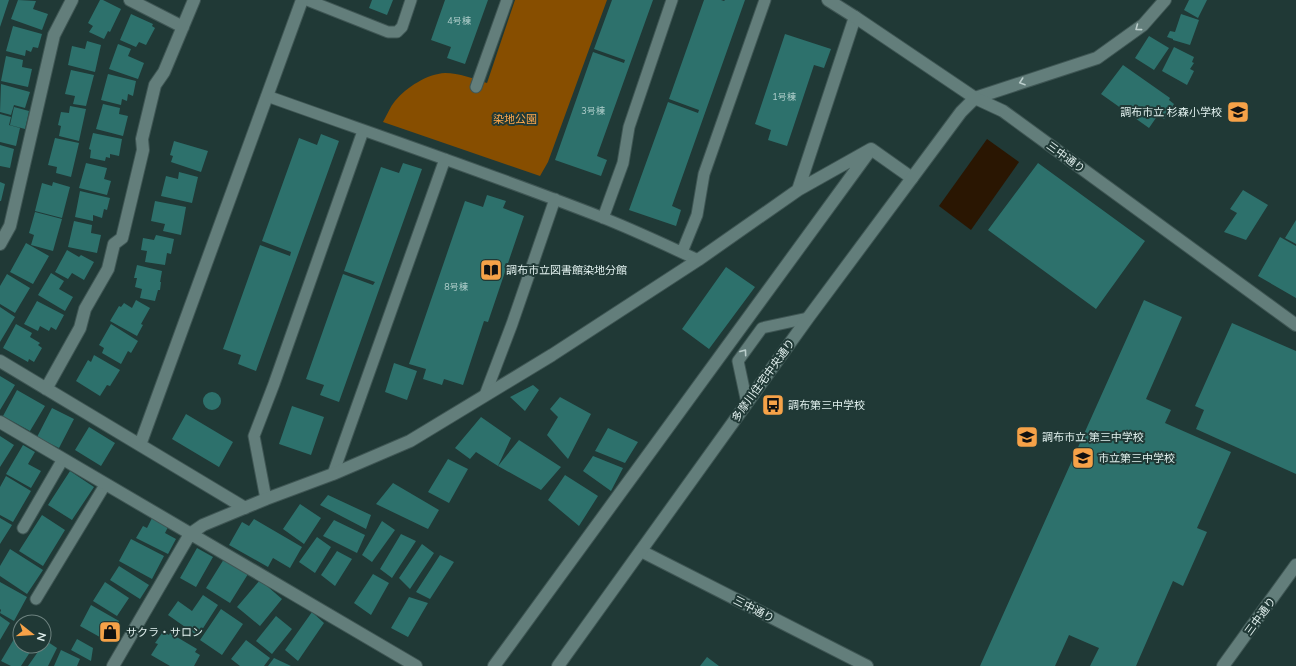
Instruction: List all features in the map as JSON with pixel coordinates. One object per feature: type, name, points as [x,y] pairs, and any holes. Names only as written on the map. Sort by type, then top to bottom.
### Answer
[{"type":"street","points":[[0,244],[10,226],[54,35],[72,0]]},
{"type":"street","points":[[130,0],[183,27]]},
{"type":"street","points":[[46,389],[80,328],[85,309],[108,269],[114,244],[122,238],[143,150],[142,139],[155,85],[164,72],[194,0]]},
{"type":"street","points":[[140,445],[302,0]]},
{"type":"street","name":"三中通り","points":[[828,0],[975,98],[1004,111],[1296,325]]},
{"type":"street","points":[[975,98],[1097,58],[1143,25],[1165,0]]},
{"type":"street","points":[[798,190],[855,17]]},
{"type":"street","name":"多摩川住宅中央通り","points":[[558,666],[808,318],[961,112],[975,98]]},
{"type":"street","points":[[113,666],[190,534],[203,526],[266,499],[333,474],[410,441],[552,355],[698,260],[798,190],[871,149]]},
{"type":"street","points":[[871,149],[912,178]]},
{"type":"street","points":[[494,666],[871,149]]},
{"type":"street","points":[[0,361],[245,508]]},
{"type":"street","points":[[0,422],[105,485],[416,666]]},
{"type":"street","name":"三中通り","points":[[641,552],[867,666]]},
{"type":"street","name":"三中通り","points":[[1223,666],[1296,565]]},
{"type":"lane","points":[[307,0],[388,32],[397,32],[402,27],[411,0]]},
{"type":"lane","points":[[476,87],[507,0]]},
{"type":"lane","points":[[603,218],[623,163],[629,127],[672,0]]},
{"type":"lane","points":[[682,252],[697,215],[704,174],[765,0]]},
{"type":"lane","points":[[267,96],[555,199],[603,218],[698,260]]},
{"type":"lane","points":[[266,499],[254,436],[274,384],[363,130]]},
{"type":"lane","points":[[333,474],[445,159]]},
{"type":"lane","points":[[485,395],[512,324],[555,199]]},
{"type":"lane","points":[[747,402],[738,361],[762,328],[808,318]]},
{"type":"lane","points":[[23,528],[63,459]]},
{"type":"lane","points":[[36,599],[105,485]]},
{"type":"green space","name":"染地公園","points":[[515,0],[607,0],[548,162],[540,176],[383,122],[395,101],[405,91],[411,86],[431,76],[450,73],[466,76],[487,83]]},
{"type":"shaded area","points":[[987,139],[1019,162],[971,230],[939,206]]},
{"type":"building","points":[[0,0],[9,0],[0,27]]},
{"type":"building","points":[[18,0],[36,1],[33,9],[48,14],[42,30],[11,19]]},
{"type":"building","points":[[100,0],[121,9],[110,32],[108,31],[104,39],[89,32],[93,26],[88,23]]},
{"type":"building","points":[[372,0],[393,0],[387,15],[369,8]]},
{"type":"building","points":[[445,0],[488,0],[465,64],[447,58],[451,47],[431,40]]},
{"type":"building","points":[[612,0],[653,0],[597,156],[607,160],[601,176],[555,160],[593,52],[624,63],[625,60],[594,49]]},
{"type":"building","points":[[704,0],[745,0],[672,206],[681,210],[676,226],[629,210],[668,102],[698,113],[699,110],[669,99]]},
{"type":"building","points":[[1189,0],[1207,0],[1198,18],[1184,10]]},
{"type":"building","points":[[131,14],[153,24],[152,26],[155,28],[146,45],[139,42],[136,47],[120,40]]},
{"type":"building","points":[[1181,14],[1199,20],[1190,45],[1167,37],[1170,31],[1175,32]]},
{"type":"building","points":[[13,26],[42,34],[38,48],[33,47],[31,52],[26,50],[25,56],[6,51]]},
{"type":"building","points":[[785,34],[831,49],[824,68],[814,65],[787,146],[768,140],[771,130],[755,124]]},
{"type":"building","points":[[1149,36],[1169,48],[1154,70],[1135,58]]},
{"type":"building","points":[[87,41],[101,45],[95,72],[68,65],[72,46],[85,49]]},
{"type":"building","points":[[118,44],[131,49],[128,56],[144,63],[138,79],[109,69]]},
{"type":"building","points":[[1174,47],[1194,57],[1192,62],[1194,63],[1190,69],[1194,71],[1187,85],[1162,71]]},
{"type":"building","points":[[6,56],[23,60],[22,67],[32,69],[28,87],[1,81]]},
{"type":"building","points":[[1123,65],[1170,98],[1169,100],[1174,104],[1164,119],[1158,115],[1149,128],[1101,94]]},
{"type":"building","points":[[71,70],[94,75],[86,106],[73,104],[75,96],[65,94]]},
{"type":"building","points":[[108,74],[136,81],[133,96],[128,94],[127,101],[122,99],[121,105],[101,100]]},
{"type":"building","points":[[1,84],[30,92],[25,108],[14,105],[11,115],[0,112]]},
{"type":"building","points":[[103,104],[120,108],[119,114],[128,116],[123,136],[96,129]]},
{"type":"building","points":[[70,106],[86,109],[79,141],[59,136],[61,126],[58,125],[61,112],[69,113]]},
{"type":"building","points":[[14,107],[29,111],[25,129],[10,125]]},
{"type":"building","points":[[0,114],[11,117],[9,125],[20,128],[16,146],[0,142]]},
{"type":"building","points":[[93,133],[122,139],[119,156],[110,154],[110,158],[106,157],[105,161],[90,158],[91,150],[89,149]]},
{"type":"building","points":[[321,134],[339,141],[256,371],[238,364],[241,355],[223,349],[260,245],[290,256],[291,252],[262,241],[299,138],[317,145]]},
{"type":"building","points":[[55,138],[79,143],[71,177],[56,173],[57,167],[48,165]]},
{"type":"building","points":[[174,141],[208,151],[201,172],[171,162],[173,156],[170,155]]},
{"type":"building","points":[[0,145],[14,149],[10,168],[0,166]]},
{"type":"building","points":[[86,163],[107,168],[104,179],[111,181],[107,195],[79,188]]},
{"type":"building","points":[[403,163],[422,169],[339,402],[320,395],[324,385],[306,379],[343,274],[373,285],[375,282],[344,271],[381,167],[399,173]]},
{"type":"building","points":[[1038,163],[1145,241],[1096,309],[988,230]]},
{"type":"building","points":[[179,172],[198,177],[192,203],[161,196],[166,176],[178,179]]},
{"type":"building","points":[[0,182],[5,184],[1,201],[0,201]]},
{"type":"building","points":[[53,182],[70,187],[62,218],[35,211],[42,183],[52,186]]},
{"type":"building","points":[[1243,190],[1268,205],[1246,240],[1224,232],[1237,213],[1230,209]]},
{"type":"building","points":[[80,191],[110,198],[107,210],[104,209],[102,218],[93,215],[93,221],[75,217]]},
{"type":"building","points":[[487,195],[506,201],[503,208],[524,216],[488,322],[484,321],[463,385],[444,379],[442,385],[423,379],[426,369],[409,364],[465,201],[483,207]]},
{"type":"building","points":[[155,201],[186,207],[181,235],[163,231],[165,224],[151,221]]},
{"type":"building","points":[[35,212],[62,219],[53,251],[31,245],[34,235],[29,233]]},
{"type":"building","points":[[1296,220],[1296,244],[1285,238]]},
{"type":"building","points":[[74,221],[92,225],[91,233],[101,235],[97,253],[68,247]]},
{"type":"building","points":[[156,235],[174,239],[171,254],[167,253],[165,265],[145,262],[147,251],[141,250],[143,238],[154,240]]},
{"type":"building","points":[[1280,237],[1296,246],[1296,298],[1258,276]]},
{"type":"building","points":[[26,243],[49,256],[33,284],[10,272]]},
{"type":"building","points":[[67,250],[79,257],[81,255],[94,262],[84,280],[72,273],[68,279],[55,272]]},
{"type":"building","points":[[137,265],[162,271],[160,290],[158,290],[155,301],[140,298],[142,289],[135,287],[137,278],[134,278]]},
{"type":"building","points":[[726,267],[755,287],[709,349],[682,329]]},
{"type":"building","points":[[51,273],[64,281],[59,289],[73,297],[65,311],[38,295]]},
{"type":"building","points":[[7,274],[30,288],[15,313],[0,304],[0,286]]},
{"type":"building","points":[[136,300],[150,308],[141,324],[143,325],[137,336],[110,321],[119,306],[121,307],[124,303],[132,308]]},
{"type":"building","points":[[1144,300],[1182,317],[1146,399],[1171,410],[1165,423],[1231,452],[1197,528],[1207,532],[1183,586],[1173,581],[1136,666],[1090,666],[1099,648],[1069,635],[1055,666],[980,666]]},
{"type":"building","points":[[37,301],[64,315],[56,330],[51,327],[49,331],[40,326],[38,331],[24,324]]},
{"type":"building","points":[[0,307],[15,317],[0,342]]},
{"type":"building","points":[[1232,323],[1296,351],[1296,474],[1196,429],[1204,410],[1195,406]]},
{"type":"building","points":[[16,324],[32,333],[30,337],[40,343],[38,345],[42,348],[34,362],[29,359],[28,362],[3,348]]},
{"type":"building","points":[[111,324],[138,341],[131,353],[128,351],[121,364],[102,353],[104,348],[99,345]]},
{"type":"building","points":[[94,355],[120,370],[110,386],[107,385],[100,396],[76,381],[88,360],[91,362]]},
{"type":"building","points":[[394,363],[417,371],[407,400],[385,392]]},
{"type":"building","points":[[0,376],[15,385],[0,410]]},
{"type":"building","points":[[533,385],[539,390],[525,411],[510,397]]},
{"type":"building","points":[[17,390],[45,406],[30,431],[3,416]]},
{"type":"building","points":[[212,392],[218,395],[221,401],[218,407],[212,410],[206,407],[203,401],[206,395]]},
{"type":"building","points":[[560,397],[591,414],[568,459],[547,435],[558,417],[550,409]]},
{"type":"building","points":[[292,406],[324,417],[311,455],[279,444]]},
{"type":"building","points":[[52,408],[74,419],[59,448],[37,437]]},
{"type":"building","points":[[186,414],[233,442],[219,467],[172,439]]},
{"type":"building","points":[[481,417],[511,438],[498,466],[476,452],[470,459],[455,448]]},
{"type":"building","points":[[89,427],[115,443],[101,466],[75,450]]},
{"type":"building","points":[[608,428],[638,442],[625,463],[595,451]]},
{"type":"building","points":[[0,436],[14,445],[0,467]]},
{"type":"building","points":[[519,440],[561,467],[541,490],[498,466]]},
{"type":"building","points":[[23,445],[35,452],[28,464],[41,471],[31,488],[6,474]]},
{"type":"building","points":[[593,456],[623,468],[611,491],[583,471]]},
{"type":"building","points":[[448,459],[468,469],[449,503],[428,492]]},
{"type":"building","points":[[70,471],[94,487],[72,520],[48,505]]},
{"type":"building","points":[[565,475],[598,496],[579,526],[548,500]]},
{"type":"building","points":[[6,476],[31,491],[13,522],[0,515],[0,487]]},
{"type":"building","points":[[393,483],[439,510],[428,529],[376,504]]},
{"type":"building","points":[[328,495],[371,515],[366,529],[320,505]]},
{"type":"building","points":[[300,504],[321,518],[304,544],[283,529]]},
{"type":"building","points":[[42,515],[65,530],[43,566],[19,551]]},
{"type":"building","points":[[0,518],[12,525],[0,544]]},
{"type":"building","points":[[152,518],[168,527],[165,533],[176,539],[168,554],[136,538],[143,526],[147,528]]},
{"type":"building","points":[[254,519],[302,547],[290,568],[273,558],[268,567],[229,545],[242,522],[249,526]]},
{"type":"building","points":[[334,520],[365,535],[357,553],[323,536]]},
{"type":"building","points":[[382,521],[395,530],[372,562],[362,555]]},
{"type":"building","points":[[401,534],[416,541],[392,578],[380,569]]},
{"type":"building","points":[[317,537],[331,547],[315,573],[299,562]]},
{"type":"building","points":[[131,539],[164,556],[152,579],[119,561]]},
{"type":"building","points":[[422,544],[434,553],[410,589],[399,578]]},
{"type":"building","points":[[197,548],[213,557],[196,587],[180,578]]},
{"type":"building","points":[[10,549],[43,570],[27,594],[0,576],[0,566]]},
{"type":"building","points":[[337,551],[352,559],[335,586],[321,575]]},
{"type":"building","points":[[440,555],[454,562],[430,599],[416,592]]},
{"type":"building","points":[[224,559],[248,574],[230,603],[206,588]]},
{"type":"building","points":[[119,566],[149,585],[140,599],[110,580]]},
{"type":"building","points":[[373,574],[389,583],[371,615],[354,603]]},
{"type":"building","points":[[260,580],[282,599],[260,626],[237,607]]},
{"type":"building","points":[[0,582],[27,597],[18,614],[12,614],[12,620],[0,613]]},
{"type":"building","points":[[105,582],[129,598],[117,616],[93,601]]},
{"type":"building","points":[[203,595],[218,605],[198,636],[168,615],[178,601],[192,611]]},
{"type":"building","points":[[409,597],[428,603],[408,637],[391,628]]},
{"type":"building","points":[[91,605],[119,621],[107,641],[80,626]]},
{"type":"building","points":[[221,609],[243,624],[222,655],[200,640]]},
{"type":"building","points":[[312,612],[324,623],[298,661],[285,650]]},
{"type":"building","points":[[0,616],[10,623],[0,640]]},
{"type":"building","points":[[276,616],[292,629],[272,654],[256,641]]},
{"type":"building","points":[[162,633],[164,635],[165,633],[169,635],[170,633],[197,649],[195,652],[200,655],[194,666],[170,666],[151,655],[158,644],[155,643]]},
{"type":"building","points":[[77,639],[93,648],[91,661],[71,650]]},
{"type":"building","points":[[246,640],[270,658],[264,666],[240,666],[231,659]]},
{"type":"building","points":[[12,642],[12,654],[29,654],[21,666],[11,666],[1,661]]},
{"type":"building","points":[[52,645],[57,648],[48,666],[28,666],[36,654],[52,654]]},
{"type":"building","points":[[61,650],[80,659],[77,666],[54,666]]},
{"type":"building","points":[[707,657],[719,666],[700,666]]},
{"type":"building","points":[[274,658],[291,666],[268,666]]},
{"type":"place","name":"調布市立 杉森小学校","points":[[1238,112]]},
{"type":"place","name":"調布市立図書館染地分館","points":[[491,270]]},
{"type":"place","name":"調布第三中学校","points":[[773,405]]},
{"type":"place","name":"調布市立 第三中学校","points":[[1027,437]]},
{"type":"place","name":"市立第三中学校","points":[[1083,458]]},
{"type":"place","name":"サクラ・サロン","points":[[110,632]]}]
